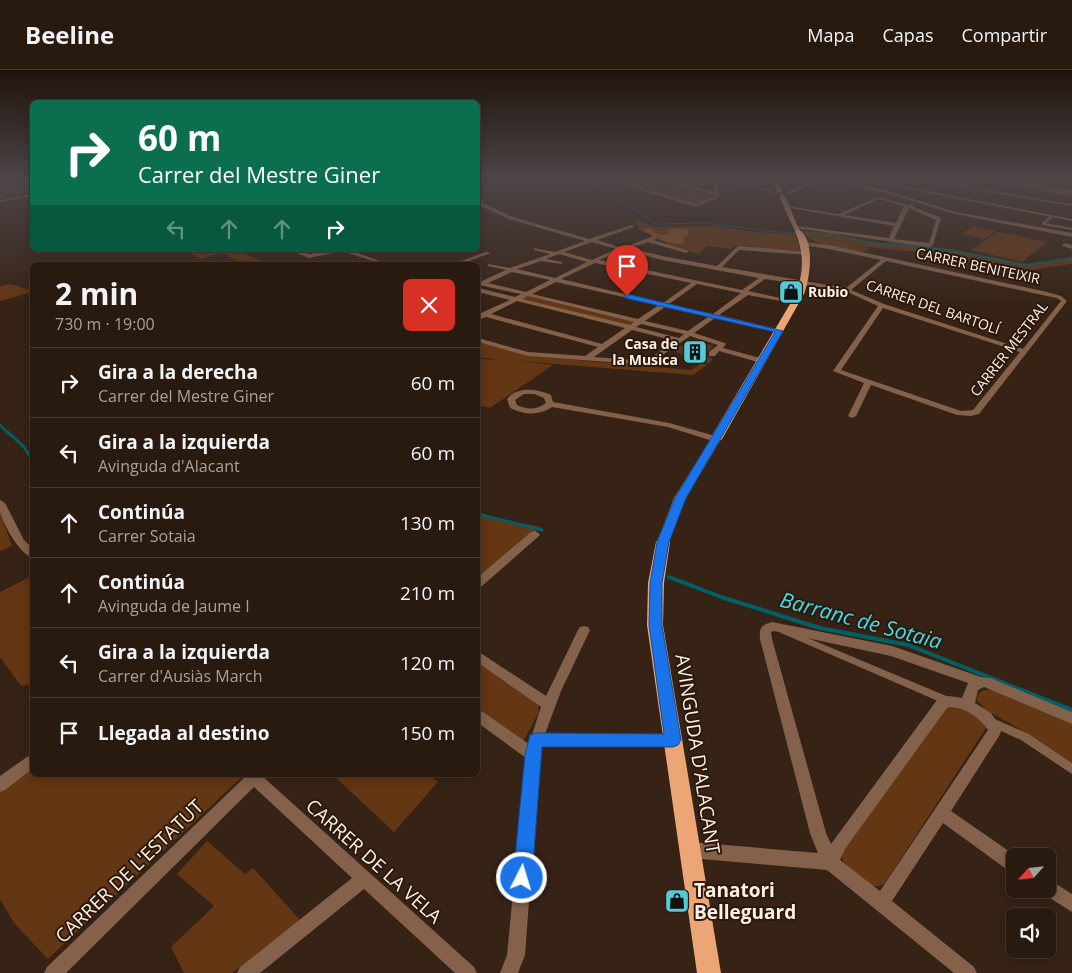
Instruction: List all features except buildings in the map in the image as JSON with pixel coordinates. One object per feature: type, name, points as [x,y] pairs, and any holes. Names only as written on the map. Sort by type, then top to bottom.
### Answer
[{"type":"highway","points":[[716,439],[796,304],[805,283],[808,266],[807,254],[801,236]]},
{"type":"highway","name":"AVINGUDA D'ALACANT","points":[[663,542],[656,583],[655,625],[709,973]]},
{"type":"main road","points":[[793,219],[801,236]]},
{"type":"main road","points":[[663,542],[680,498],[716,439]]},
{"type":"street","name":"CARRER DEL BARTOLÍ","points":[[521,219],[622,249],[672,260],[847,290],[882,305],[1023,351]]},
{"type":"street","points":[[864,219],[897,225]]},
{"type":"street","points":[[891,239],[900,219]]},
{"type":"street","points":[[801,236],[891,239],[931,244],[939,219]]},
{"type":"street","points":[[993,219],[1071,232]]},
{"type":"street","points":[[1049,219],[1044,224],[1071,232]]},
{"type":"street","points":[[480,284],[590,240],[632,226]]},
{"type":"street","name":"CARRER BENITEIXIR","points":[[801,236],[817,244],[829,247],[1062,298]]},
{"type":"street","name":"CARRER BENITEIXIR","points":[[801,236],[829,247]]},
{"type":"street","points":[[480,317],[594,261],[654,238]]},
{"type":"street","points":[[647,240],[686,251],[672,260]]},
{"type":"street","points":[[1064,245],[1072,247]]},
{"type":"street","points":[[719,268],[736,248],[807,254]]},
{"type":"street","points":[[536,249],[796,304]]},
{"type":"street","points":[[298,252],[309,256],[331,252]]},
{"type":"street","points":[[348,252],[378,262]]},
{"type":"street","points":[[462,262],[488,253]]},
{"type":"street","points":[[540,259],[560,263]]},
{"type":"street","points":[[847,290],[885,259]]},
{"type":"street","points":[[490,265],[779,331]]},
{"type":"street","points":[[660,275],[668,270]]},
{"type":"street","points":[[535,276],[544,272]]},
{"type":"street","points":[[480,341],[528,354],[648,363],[714,316],[764,276]]},
{"type":"street","points":[[586,358],[696,282]]},
{"type":"street","points":[[480,284],[639,321],[723,344],[712,354]]},
{"type":"street","points":[[480,290],[681,340]]},
{"type":"street","name":"CARRER MESTRAL","points":[[868,383],[960,413],[971,414],[976,412],[1064,301],[1062,298]]},
{"type":"street","points":[[852,416],[868,383],[837,370],[882,305]]},
{"type":"street","points":[[480,313],[604,346]]},
{"type":"street","points":[[719,348],[761,361]]},
{"type":"street","points":[[550,404],[669,426],[716,439]]},
{"type":"street","points":[[0,503],[20,542],[30,552]]},
{"type":"street","points":[[480,581],[535,534]]},
{"type":"street","points":[[769,627],[892,652],[992,685],[1072,718]]},
{"type":"street","points":[[769,627],[948,701],[969,707],[990,720],[1025,737],[1072,768]]},
{"type":"street","points":[[769,627],[766,639],[816,823],[830,862],[968,973]]},
{"type":"street","points":[[509,973],[516,954],[533,755],[536,740],[548,705],[584,630]]},
{"type":"street","points":[[480,658],[548,705]]},
{"type":"street","points":[[969,707],[970,693],[976,684],[980,682]]},
{"type":"street","points":[[830,862],[839,844],[942,704],[948,701]]},
{"type":"street","points":[[480,717],[533,755]]},
{"type":"street","points":[[881,904],[994,732],[995,729],[990,720]]},
{"type":"street","points":[[536,740],[673,740]]},
{"type":"street","points":[[0,785],[30,762]]},
{"type":"street","name":"CARRER DE LA VELA","points":[[253,777],[468,973]]},
{"type":"street","name":"CARRER DE L'ESTATUT","points":[[53,973],[253,777]]},
{"type":"street","points":[[941,814],[1006,858]]},
{"type":"street","points":[[690,850],[830,862]]},
{"type":"street","points":[[246,973],[362,878]]},
{"type":"street","points":[[1056,893],[1072,904]]},
{"type":"shaded area","points":[[639,221],[653,227],[715,226],[753,232],[795,234],[801,252],[734,246],[731,249],[707,246],[699,254],[666,245],[668,244],[637,228],[640,227],[634,223]]},
{"type":"shaded area","points":[[973,227],[996,231],[984,239],[961,234]]},
{"type":"shaded area","points":[[647,228],[653,229],[654,232],[662,235],[669,234],[667,230],[672,228],[688,229],[689,235],[682,238],[686,242],[669,243],[643,230]]},
{"type":"shaded area","points":[[803,231],[832,233],[880,244],[886,244],[888,241],[904,243],[1030,264],[1072,257],[1072,264],[1030,270],[961,257],[868,247],[817,236],[869,248],[864,252],[821,243],[807,236]]},
{"type":"shaded area","points":[[998,232],[1047,242],[1022,262],[971,250]]},
{"type":"shaded area","points":[[187,252],[242,252],[263,262],[240,262],[222,253],[201,259]]},
{"type":"shaded area","points":[[11,284],[30,290],[30,293],[0,301],[0,286]]},
{"type":"shaded area","points":[[528,296],[634,322],[628,326],[521,299]]},
{"type":"shaded area","points":[[480,343],[530,356],[691,370],[701,363],[707,365],[693,375],[517,361],[553,365],[490,408],[480,406],[480,360],[498,360],[480,357]]},
{"type":"shaded area","points":[[0,513],[12,546],[0,551]]},
{"type":"shaded area","points":[[480,515],[541,527],[480,576]]},
{"type":"shaded area","points":[[30,577],[30,684],[21,686],[0,657],[0,592]]},
{"type":"shaded area","points":[[480,664],[538,705],[539,712],[524,740],[518,738],[480,711]]},
{"type":"shaded area","points":[[992,690],[1072,724],[1072,763],[1034,737],[986,710],[976,699],[980,692]]},
{"type":"shaded area","points":[[952,705],[972,712],[986,724],[986,728],[885,883],[879,886],[872,886],[843,862],[844,850],[948,706]]},
{"type":"shaded area","points":[[30,768],[30,777],[242,777],[48,959],[14,923],[0,899],[0,790]]},
{"type":"shaded area","points":[[335,777],[432,777],[438,782],[394,832]]},
{"type":"shaded area","points":[[207,841],[245,874],[253,868],[300,920],[232,973],[184,973],[171,947],[214,906],[177,874]]},
{"type":"waterway","points":[[649,219],[656,224],[708,223],[766,231],[831,235],[866,242]]},
{"type":"waterway","points":[[866,242],[950,250],[1026,265],[1072,258]]},
{"type":"waterway","points":[[866,242],[870,243]]},
{"type":"waterway","name":"Barranc de Sotaia","points":[[0,425],[9,434]]},
{"type":"waterway","name":"Barranc de Sotaia","points":[[8,432],[24,447],[30,457]]},
{"type":"waterway","name":"Barranc de Sotaia","points":[[480,514],[542,530]]},
{"type":"waterway","name":"Barranc de Sotaia","points":[[669,577],[721,597],[820,628],[908,645],[1072,710]]},
{"type":"place","name":"Rubio","points":[[791,292]]},
{"type":"place","name":"Casa de la Musica","points":[[695,352]]},
{"type":"place","name":"Tanatori Belleguard","points":[[677,901]]},
{"type":"route","points":[[522,878],[536,740],[673,740],[655,625],[656,583],[663,542],[680,498],[779,331],[627,296]]}]
